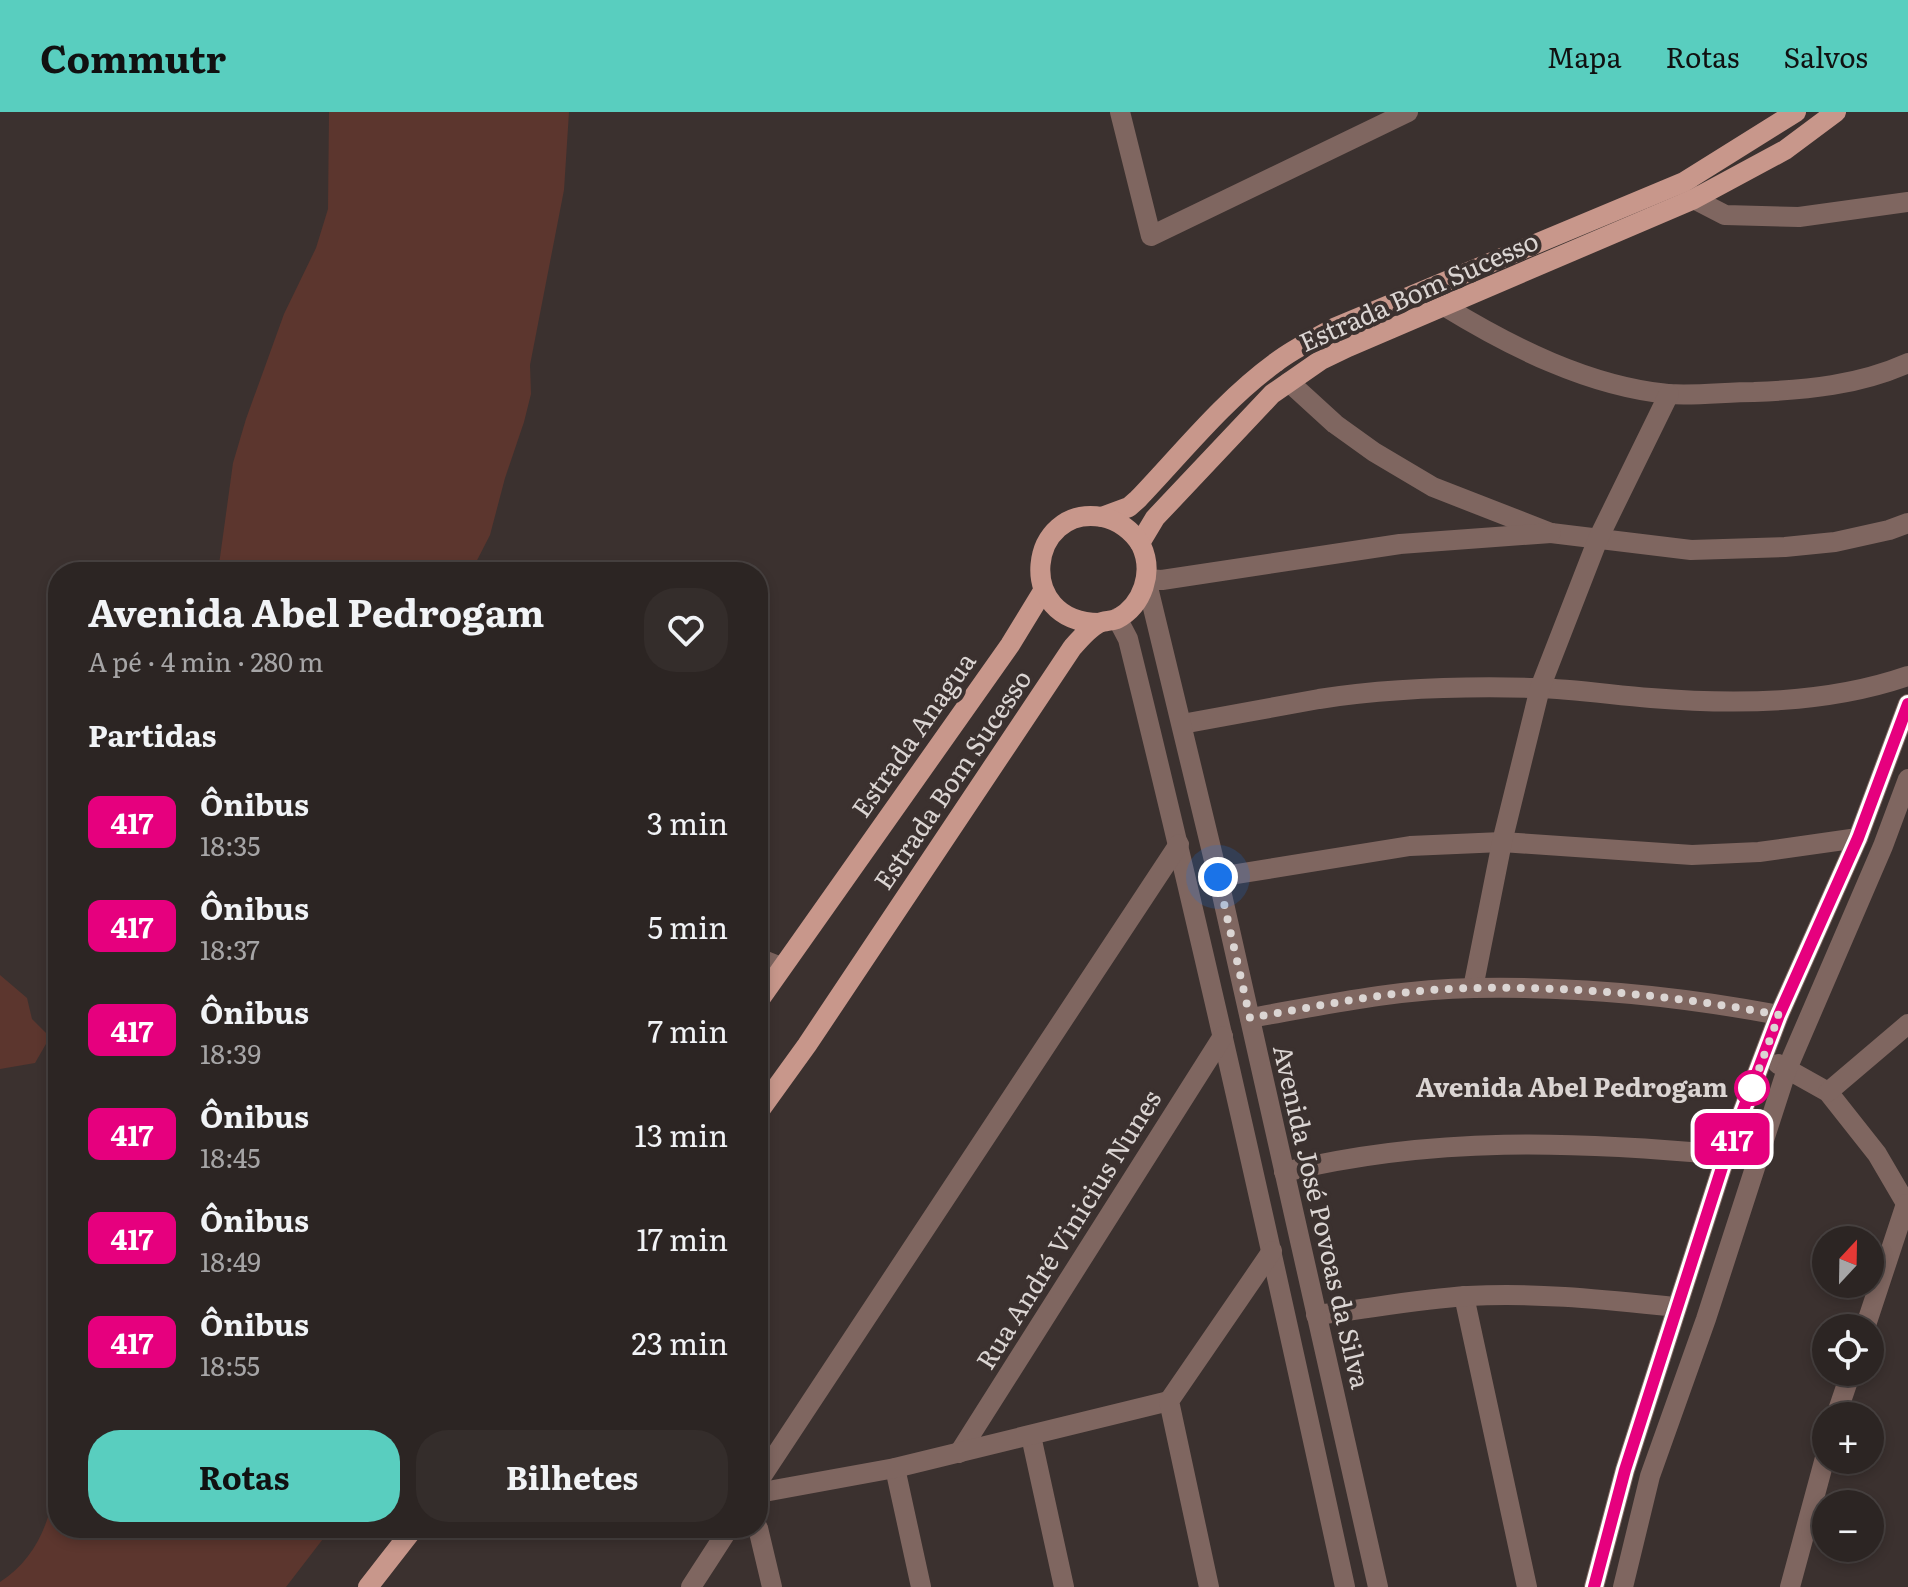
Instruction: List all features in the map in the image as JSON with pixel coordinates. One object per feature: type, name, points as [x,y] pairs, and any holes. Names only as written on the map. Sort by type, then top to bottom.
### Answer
[{"type":"main road","name":"Estrada Bom Sucesso","points":[[1140,543],[1155,518],[1196,473],[1272,394],[1289,382],[1348,347],[1444,306],[1689,190],[1796,112]]},
{"type":"main road","name":"Estrada Bom Sucesso","points":[[1102,517],[1129,507],[1242,389],[1276,361],[1334,328],[1785,150],[1836,112]]},
{"type":"main road","points":[[1177,458],[1196,473]]},
{"type":"main road","points":[[1108,621],[1072,620],[1050,603],[1040,579],[1042,554],[1055,532],[1076,519],[1102,517],[1124,526],[1140,543],[1147,567],[1146,579]]},
{"type":"main road","name":"Estrada Bom Sucesso","points":[[768,1099],[1072,648],[1136,602],[1146,579]]},
{"type":"main road","name":"Estrada Anagua","points":[[768,987],[1010,645],[1043,591]]},
{"type":"main road","points":[[368,1587],[406,1538]]},
{"type":"street","points":[[1120,112],[1151,236],[1400,113]]},
{"type":"street","points":[[1689,190],[1725,215],[1799,217],[1908,202]]},
{"type":"street","points":[[1444,306],[1478,328],[1554,364],[1614,384],[1669,394],[1789,391],[1840,385],[1908,363]]},
{"type":"street","points":[[1289,382],[1335,424],[1374,452],[1433,487],[1551,533]]},
{"type":"street","points":[[1473,988],[1502,842],[1540,688],[1598,539],[1669,394]]},
{"type":"street","points":[[1146,579],[1162,580],[1400,544],[1551,533],[1691,550],[1785,547],[1835,542],[1908,523]]},
{"type":"street","name":"Avenida José Povoas da Silva","points":[[1146,579],[1218,877],[1378,1587]]},
{"type":"street","points":[[1108,621],[1128,639],[1179,844],[1345,1587]]},
{"type":"street","points":[[1182,724],[1322,699],[1444,687],[1540,688],[1656,698],[1763,701],[1871,689],[1908,676]]},
{"type":"street","points":[[1594,1587],[1625,1470],[1726,1155],[1779,1015],[1900,750],[1908,704]]},
{"type":"street","points":[[1623,1587],[1650,1476],[1706,1319],[1787,1069],[1908,779]]},
{"type":"street","points":[[1218,877],[1410,846],[1502,842],[1692,855],[1759,852],[1858,838]]},
{"type":"street","points":[[768,1467],[1179,844]]},
{"type":"street","points":[[1815,935],[1840,948]]},
{"type":"street","points":[[768,962],[781,967]]},
{"type":"street","points":[[1250,1018],[1381,995],[1473,988],[1615,992],[1710,1002],[1779,1015]]},
{"type":"street","points":[[1828,1092],[1908,1024]]},
{"type":"street","name":"Rua André Vinicius Nunes","points":[[959,1453],[1223,1036]]},
{"type":"street","points":[[1764,1055],[1828,1092],[1877,1154],[1907,1206],[1870,1314]]},
{"type":"street","points":[[1284,1172],[1341,1158],[1408,1149],[1511,1143],[1614,1145],[1726,1155]]},
{"type":"street","points":[[768,1491],[895,1468],[1169,1401],[1272,1251]]},
{"type":"street","points":[[1316,1315],[1464,1296],[1558,1295],[1676,1307]]},
{"type":"street","points":[[1464,1296],[1527,1587]]},
{"type":"street","points":[[1169,1401],[1209,1587]]},
{"type":"street","points":[[1031,1436],[1064,1587]]},
{"type":"street","points":[[895,1468],[921,1587]]},
{"type":"street","points":[[1625,1470],[1650,1476]]},
{"type":"street","points":[[1790,1587],[1821,1474]]},
{"type":"street","points":[[691,1587],[723,1538]]},
{"type":"street","points":[[760,1538],[772,1587]]},
{"type":"shaded area","points":[[329,112],[569,112],[564,190],[530,365],[531,394],[490,535],[476,562],[219,562],[233,463],[246,419],[284,314],[316,248],[328,209]]},
{"type":"shaded area","points":[[0,975],[27,998],[32,1019],[48,1035],[48,1040],[35,1063],[0,1069]]},
{"type":"shaded area","points":[[48,1516],[48,1538],[324,1538],[286,1587],[0,1587],[0,1582],[34,1548]]},
{"type":"bus line","name":"417","points":[[1594,1587],[1625,1470],[1726,1155],[1779,1015],[1858,838],[1908,704]]},
{"type":"place","name":"Avenida Abel Pedrogam","points":[[1752,1088]]},
{"type":"route","points":[[1218,877],[1250,1018],[1381,995],[1473,988],[1615,992],[1710,1002],[1779,1015],[1752,1088]]}]
